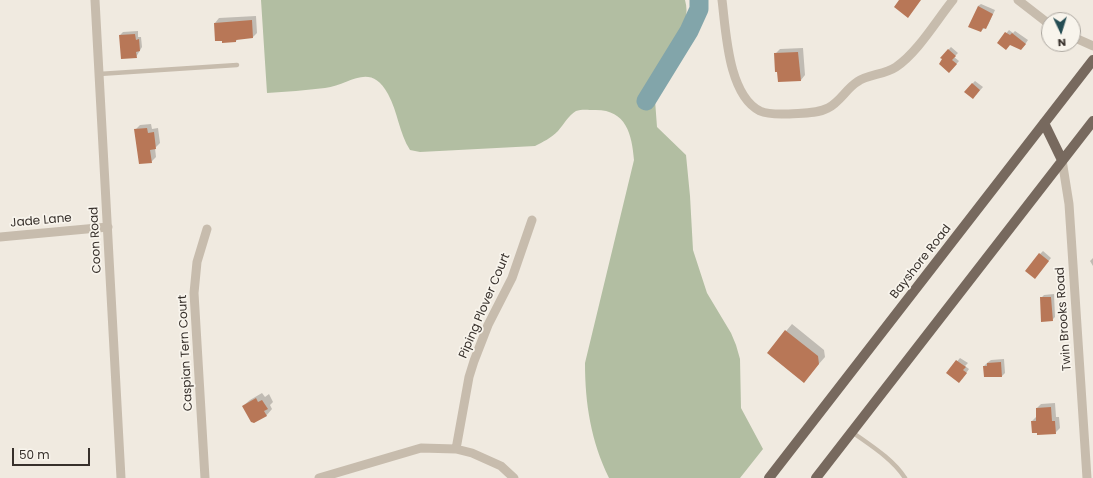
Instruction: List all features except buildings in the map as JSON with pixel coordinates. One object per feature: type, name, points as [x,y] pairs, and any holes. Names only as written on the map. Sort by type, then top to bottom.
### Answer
[{"type":"main road","name":"Bayshore Road","points":[[769,478],[1093,60]]},
{"type":"main road","points":[[816,478],[1093,120]]},
{"type":"main road","points":[[1044,123],[1062,160]]},
{"type":"street","name":"Coon Road","points":[[95,0],[121,478]]},
{"type":"street","points":[[722,0],[725,33],[732,68],[743,95],[751,104],[760,110],[773,114],[816,112],[827,109],[858,81],[887,72],[910,55],[953,0]]},
{"type":"street","points":[[1018,0],[1041,18]]},
{"type":"street","points":[[1081,41],[1093,46]]},
{"type":"street","name":"Twin Brooks Road","points":[[1062,160],[1069,204],[1086,478]]},
{"type":"street","name":"Piping Plover Court","points":[[456,449],[468,383],[474,361],[488,325],[512,278],[532,220]]},
{"type":"street","name":"Jade Lane","points":[[0,237],[108,227]]},
{"type":"street","name":"Caspian Tern Court","points":[[205,478],[194,293],[197,262],[207,229]]},
{"type":"street","points":[[319,478],[421,448],[456,449],[486,459],[501,466],[514,478]]},
{"type":"lane","points":[[99,74],[237,65]]},
{"type":"lane","points":[[852,432],[880,453],[901,472],[905,478]]},
{"type":"green space","points":[[261,0],[685,0],[687,10],[678,40],[653,73],[657,127],[686,155],[693,250],[707,293],[731,333],[736,345],[740,359],[741,408],[763,449],[740,478],[609,478],[593,436],[586,393],[585,363],[634,160],[629,132],[620,119],[605,111],[580,110],[573,113],[558,131],[547,140],[535,146],[420,152],[410,150],[403,137],[388,94],[381,84],[374,79],[367,77],[359,78],[325,88],[267,93]]},
{"type":"waterway","points":[[646,101],[689,31],[699,9],[699,0]]}]
